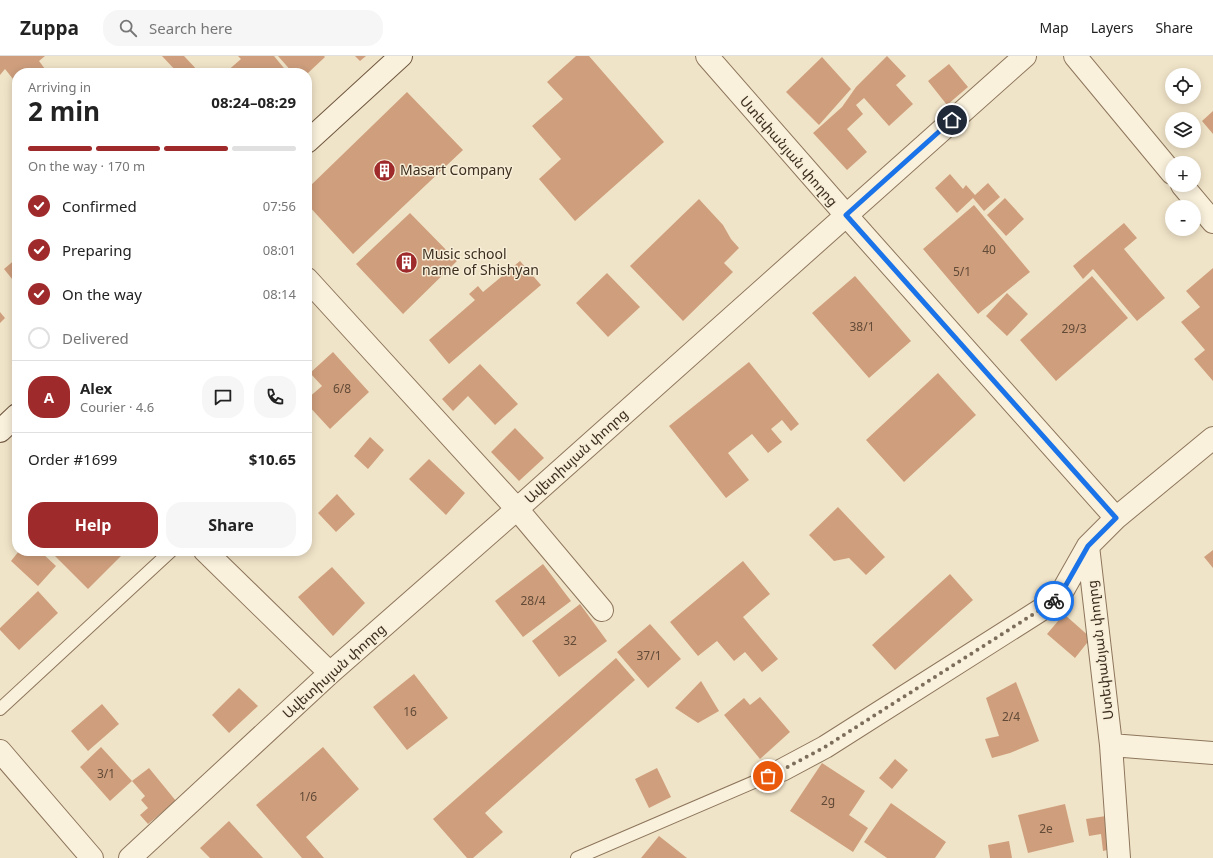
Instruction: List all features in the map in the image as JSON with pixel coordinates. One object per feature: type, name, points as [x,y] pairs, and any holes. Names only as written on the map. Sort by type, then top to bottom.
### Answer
[{"type":"street","points":[[312,137],[401,56]]},
{"type":"street","name":"Ստեփանյան փողոց","points":[[707,56],[846,215],[1116,518]]},
{"type":"street","name":"Ավետիսյան փողոց","points":[[130,858],[330,673],[517,509],[1025,56]]},
{"type":"street","points":[[1075,56],[1165,165]]},
{"type":"street","points":[[1188,192],[1213,222]]},
{"type":"street","points":[[312,284],[517,509],[602,610]]},
{"type":"street","points":[[0,431],[12,420]]},
{"type":"street","points":[[782,770],[825,747],[1058,599],[1088,546],[1116,518],[1213,438]]},
{"type":"street","name":"Ստեփանյան փողոց","points":[[1088,546],[1111,745],[1119,858]]},
{"type":"street","points":[[210,556],[330,673]]},
{"type":"street","points":[[1111,745],[1213,753]]},
{"type":"street","points":[[0,751],[92,858]]},
{"type":"lane","points":[[0,709],[166,556]]},
{"type":"lane","points":[[577,858],[782,770]]},
{"type":"building","points":[[0,56],[45,56],[39,61],[44,68],[12,68],[12,78],[5,69],[0,75]]},
{"type":"building","points":[[162,56],[184,56],[195,68],[173,68]]},
{"type":"building","points":[[238,56],[274,56],[284,68],[231,68],[241,59]]},
{"type":"building","points":[[278,56],[325,57],[312,69],[312,68],[289,68]]},
{"type":"building","points":[[355,56],[366,56],[360,61]]},
{"type":"building","points":[[576,56],[589,56],[664,142],[575,221],[539,179],[561,159],[532,126],[563,99],[547,82]]},
{"type":"building","points":[[887,56],[906,76],[896,85],[913,104],[889,126],[864,98],[856,105],[863,114],[847,129],[867,152],[847,170],[813,133],[842,107],[856,87]]},
{"type":"building","points":[[822,57],[851,89],[819,125],[786,92]]},
{"type":"building","points":[[949,64],[968,87],[947,105],[928,81]]},
{"type":"building","name":"Masart Company","points":[[407,92],[463,150],[353,254],[312,209],[312,184]]},
{"type":"building","points":[[1213,111],[1213,134],[1202,121]]},
{"type":"building","points":[[950,174],[963,189],[966,185],[975,195],[988,183],[1000,197],[984,211],[973,198],[957,213],[935,188]]},
{"type":"building","points":[[1005,198],[1024,219],[1006,236],[987,215]]},
{"type":"building","points":[[699,199],[723,225],[731,239],[739,248],[724,263],[733,272],[683,321],[630,266]]},
{"type":"building","points":[[974,205],[1030,272],[978,314],[923,249]]},
{"type":"building","name":"Music school name of Shishyan","points":[[410,213],[457,261],[403,314],[356,264]]},
{"type":"building","points":[[1124,223],[1137,238],[1124,249],[1165,298],[1137,321],[1093,269],[1083,279],[1073,266]]},
{"type":"building","points":[[520,261],[541,285],[449,364],[429,340],[475,300],[469,294],[478,286],[483,292]]},
{"type":"building","points":[[12,262],[12,279],[4,269]]},
{"type":"building","points":[[1213,268],[1213,381],[1194,359],[1205,350],[1181,322],[1200,307],[1186,291]]},
{"type":"building","points":[[607,273],[640,307],[608,337],[576,303]]},
{"type":"building","points":[[855,276],[911,341],[869,378],[812,313]]},
{"type":"building","points":[[1092,276],[1128,318],[1056,381],[1020,340]]},
{"type":"building","points":[[1007,293],[1028,314],[1007,336],[986,316]]},
{"type":"building","points":[[0,312],[5,318],[0,323]]},
{"type":"building","points":[[333,352],[369,392],[330,429],[312,409],[312,395],[322,386],[312,375],[312,371]]},
{"type":"building","points":[[749,362],[799,424],[791,431],[782,420],[771,429],[782,442],[768,453],[752,434],[728,453],[749,480],[726,498],[669,426]]},
{"type":"building","points":[[480,364],[518,404],[495,425],[468,396],[453,411],[442,399]]},
{"type":"building","points":[[938,373],[976,415],[904,482],[866,440]]},
{"type":"building","points":[[515,428],[544,458],[519,481],[491,452]]},
{"type":"building","points":[[370,437],[384,450],[368,469],[354,456]]},
{"type":"building","points":[[429,459],[465,493],[446,515],[409,479]]},
{"type":"building","points":[[337,494],[355,514],[336,532],[318,513]]},
{"type":"building","points":[[838,507],[885,557],[866,575],[849,558],[834,561],[809,535]]},
{"type":"building","points":[[1213,550],[1213,568],[1204,557]]},
{"type":"building","points":[[15,556],[45,556],[56,566],[38,586],[11,561]]},
{"type":"building","points":[[55,556],[121,556],[88,589]]},
{"type":"building","points":[[743,561],[770,594],[743,617],[778,659],[762,672],[745,652],[734,661],[717,641],[698,656],[670,622]]},
{"type":"building","points":[[543,564],[571,601],[523,637],[495,601]]},
{"type":"building","points":[[332,567],[365,603],[333,636],[298,597]]},
{"type":"building","points":[[950,574],[973,600],[895,670],[872,645]]},
{"type":"building","points":[[38,591],[58,613],[19,650],[0,630],[0,628]]},
{"type":"building","points":[[580,604],[607,641],[559,677],[532,641]]},
{"type":"building","points":[[1064,614],[1091,638],[1075,658],[1047,634]]},
{"type":"building","points":[[650,624],[681,659],[648,688],[617,652]]},
{"type":"building","points":[[616,658],[635,680],[485,813],[503,832],[473,858],[467,858],[433,819]]},
{"type":"building","points":[[414,674],[448,718],[407,750],[373,707]]},
{"type":"building","points":[[701,681],[719,711],[698,723],[675,708]]},
{"type":"building","points":[[1016,682],[1039,741],[1010,753],[992,758],[985,739],[999,736],[986,698]]},
{"type":"building","points":[[239,688],[258,706],[229,733],[212,715]]},
{"type":"building","points":[[760,697],[790,732],[760,759],[724,715],[744,698],[750,705]]},
{"type":"building","points":[[102,704],[119,724],[88,751],[71,731]]},
{"type":"building","points":[[101,747],[132,781],[110,801],[80,767]]},
{"type":"building","points":[[323,747],[359,789],[306,837],[324,858],[302,858],[256,805]]},
{"type":"building","points":[[895,759],[908,770],[892,789],[879,778]]},
{"type":"building","points":[[822,763],[865,791],[849,815],[868,828],[853,852],[790,811]]},
{"type":"building","points":[[149,768],[176,801],[148,824],[140,815],[148,808],[141,800],[145,796],[132,781]]},
{"type":"building","points":[[657,768],[671,797],[649,808],[635,779]]},
{"type":"building","points":[[891,803],[946,842],[935,858],[887,858],[864,842]]},
{"type":"building","points":[[1065,804],[1074,842],[1028,853],[1018,815]]},
{"type":"building","points":[[1106,816],[1112,849],[1103,851],[1101,834],[1089,836],[1086,819]]},
{"type":"building","points":[[229,821],[263,858],[210,858],[200,848]]},
{"type":"building","points":[[659,836],[687,858],[641,858]]},
{"type":"building","points":[[1009,841],[1012,858],[990,858],[988,845]]},
{"type":"way so far","points":[[768,776],[825,747],[1054,601]]},
{"type":"place","name":"Masart Company","points":[[385,170]]},
{"type":"place","name":"Music school name of Shishyan","points":[[407,262]]},
{"type":"route","points":[[952,120],[846,215],[1116,518],[1088,546],[1058,599],[1054,601]]}]
